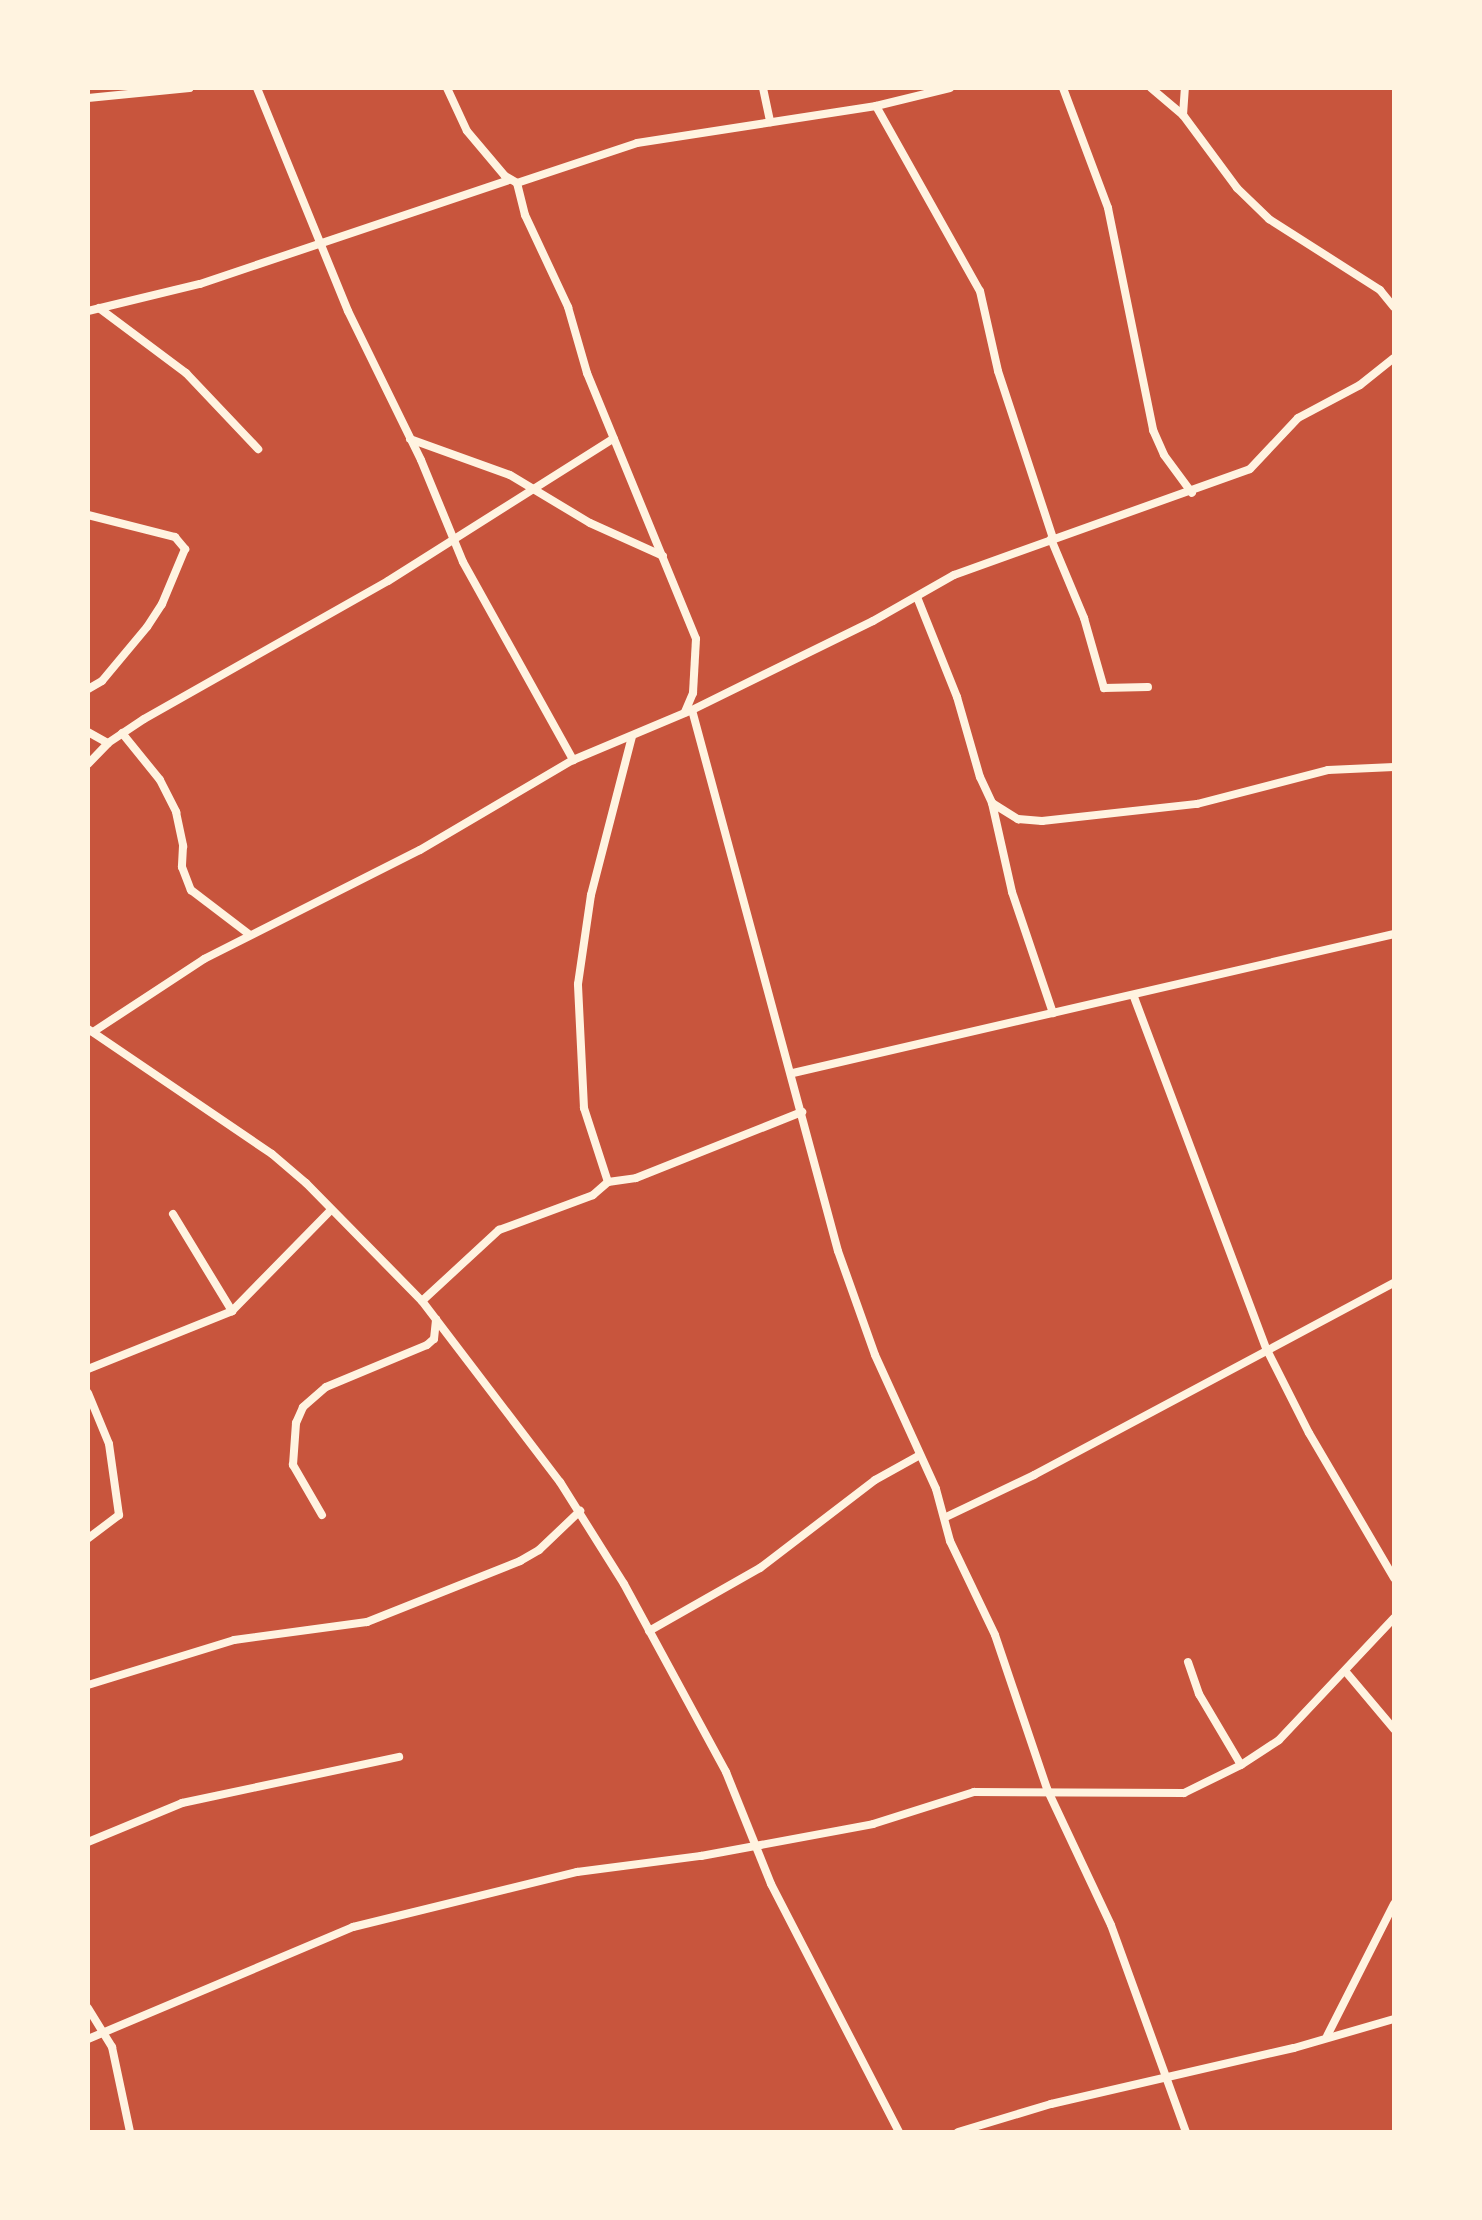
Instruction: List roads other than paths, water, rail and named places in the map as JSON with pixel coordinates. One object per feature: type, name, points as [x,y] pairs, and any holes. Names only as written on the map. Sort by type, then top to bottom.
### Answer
[{"type":"street","points":[[88,98],[190,88]]},
{"type":"street","points":[[258,88],[320,244],[453,537],[504,639],[573,760]]},
{"type":"street","points":[[447,88],[467,131],[513,182],[524,215],[568,306],[586,373],[696,638],[689,712],[793,1073],[838,1251],[876,1356],[946,1517],[950,1541],[994,1634],[1047,1789],[1111,1925],[1186,2132]]},
{"type":"street","points":[[763,88],[770,122]]},
{"type":"street","points":[[88,311],[200,284],[638,143],[876,106],[950,88]]},
{"type":"street","points":[[1063,88],[1108,208],[1153,430],[1164,455],[1192,493]]},
{"type":"street","points":[[1151,88],[1182,115],[1237,188],[1268,219],[1380,290],[1394,307]]},
{"type":"street","points":[[1182,115],[1185,88]]},
{"type":"street","points":[[876,106],[980,291],[998,371],[1052,538],[1084,618],[1104,688],[1148,687]]},
{"type":"street","points":[[99,308],[186,373],[258,449]]},
{"type":"street","points":[[88,1043],[93,1032],[204,959],[420,850],[573,760],[689,712],[969,568],[1192,493],[1250,469],[1298,418],[1360,386],[1394,358]]},
{"type":"street","points":[[88,764],[122,732],[388,582],[453,537],[614,438]]},
{"type":"street","points":[[410,439],[532,488],[590,523],[663,556]]},
{"type":"street","points":[[88,515],[175,537],[185,549],[162,604],[102,681],[88,688]]},
{"type":"street","points":[[918,596],[992,803],[1008,877],[1053,1013]]},
{"type":"street","points":[[88,732],[108,742]]},
{"type":"street","points":[[122,732],[160,780],[176,812],[183,846],[182,867],[191,890],[250,935]]},
{"type":"street","points":[[608,1182],[584,1108],[578,984],[591,895],[632,736]]},
{"type":"street","points":[[992,803],[1018,819],[1042,821],[1196,804],[1328,770],[1394,768]]},
{"type":"street","points":[[793,1073],[1394,934]]},
{"type":"street","points":[[1134,997],[1268,1350],[1309,1433],[1394,1578]]},
{"type":"street","points":[[93,1032],[272,1154],[330,1210],[422,1301],[580,1511],[726,1772],[800,1942],[899,2132]]},
{"type":"street","points":[[422,1301],[499,1230],[593,1195],[608,1182],[636,1178],[802,1112]]},
{"type":"street","points":[[88,1369],[232,1311],[330,1210]]},
{"type":"street","points":[[174,1214],[232,1311]]},
{"type":"street","points":[[946,1517],[1034,1476],[1394,1283]]},
{"type":"street","points":[[322,1515],[293,1465],[296,1423],[303,1407],[326,1387],[427,1345],[434,1340],[436,1320]]},
{"type":"street","points":[[88,1392],[109,1444],[119,1515],[88,1538]]},
{"type":"street","points":[[649,1631],[760,1568],[875,1480],[920,1455]]},
{"type":"street","points":[[88,1685],[234,1640],[367,1622],[520,1561],[539,1550],[580,1511]]},
{"type":"street","points":[[88,2038],[375,1920],[599,1868],[701,1856],[873,1824],[974,1792],[1047,1789],[1166,1796],[1184,1793],[1241,1765],[1279,1740],[1394,1618]]},
{"type":"street","points":[[1188,1662],[1199,1694],[1241,1765]]},
{"type":"street","points":[[1346,1672],[1394,1730]]},
{"type":"street","points":[[88,1842],[182,1803],[399,1757]]},
{"type":"street","points":[[1327,2036],[1394,1904]]},
{"type":"street","points":[[88,2008],[117,2064],[130,2132]]},
{"type":"street","points":[[958,2132],[1051,2104],[1294,2048],[1394,2018]]}]
